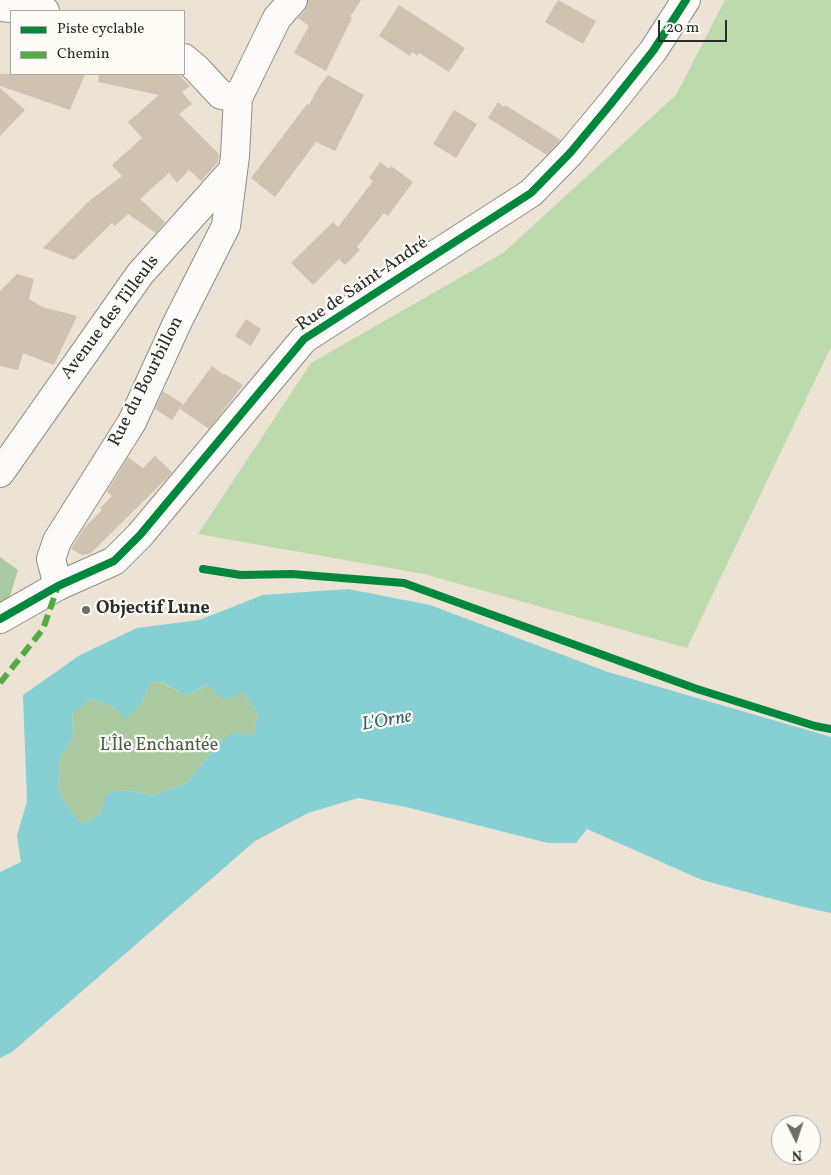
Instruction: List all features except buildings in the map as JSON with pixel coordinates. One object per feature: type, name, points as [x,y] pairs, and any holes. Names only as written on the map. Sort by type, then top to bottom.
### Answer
[{"type":"street","points":[[185,59],[221,95],[238,98],[277,18],[293,0]]},
{"type":"street","name":"Rue de Saint-André","points":[[0,619],[58,586],[114,561],[140,535],[304,339],[531,193],[570,154],[610,105],[653,51],[686,0]]},
{"type":"street","name":"Rue du Bourbillon","points":[[58,586],[51,559],[57,541],[132,422],[178,321],[226,226],[235,156],[238,98]]},
{"type":"street","name":"Avenue des Tilleuls","points":[[0,473],[140,274],[232,171]]},
{"type":"green space","points":[[725,0],[831,0],[831,347],[687,648],[424,574],[198,534],[311,363],[503,253],[676,95]]},
{"type":"green space","points":[[0,557],[18,570],[0,629]]},
{"type":"green space","name":"L'Île Enchantée","points":[[161,682],[187,696],[208,685],[243,692],[258,713],[254,735],[217,745],[187,783],[154,795],[122,790],[100,814],[83,825],[68,807],[58,789],[60,759],[73,737],[72,714],[91,699],[116,708],[141,704],[150,683]]},
{"type":"water","name":"L'Orne","points":[[348,589],[430,605],[608,672],[831,737],[831,913],[702,880],[587,829],[576,843],[548,843],[406,807],[358,798],[308,813],[255,841],[12,1052],[0,1058],[0,872],[21,862],[17,836],[27,801],[23,695],[80,655],[137,628],[199,620],[263,595]],"holes":[[[162,682],[187,696],[207,685],[225,700],[243,692],[258,713],[254,735],[232,733],[217,745],[187,783],[154,795],[122,790],[107,794],[100,814],[83,825],[68,807],[58,789],[60,759],[73,737],[72,714],[91,699],[116,708],[124,719],[141,704],[150,683]]]},
{"type":"marked path","points":[[0,683],[43,629],[58,586]]},
{"type":"cycle path","points":[[0,619],[58,586],[114,561],[140,535],[304,339],[531,193],[570,153],[610,105],[653,51],[686,0]]},
{"type":"cycle path","points":[[203,569],[241,575],[292,574],[404,583],[697,689],[815,726],[831,729]]},
{"type":"place","name":"Objectif Lune","points":[[86,610]]}]
